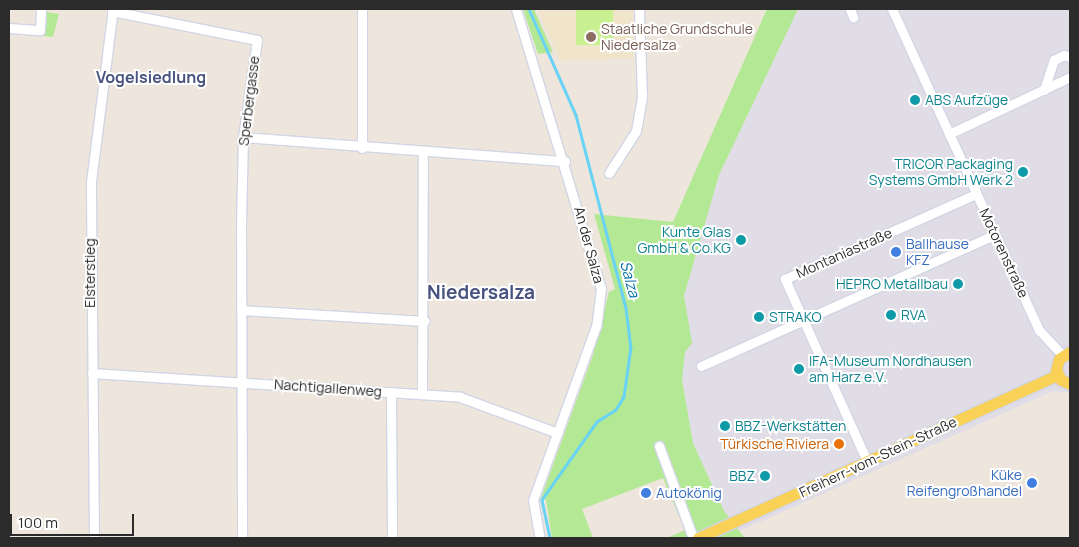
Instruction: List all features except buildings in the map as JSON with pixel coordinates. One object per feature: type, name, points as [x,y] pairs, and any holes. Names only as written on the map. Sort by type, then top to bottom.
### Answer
[{"type":"main road","points":[[1066,353],[1056,364],[1058,375],[1070,384]]},
{"type":"main road","name":"Freiherr-vom-Stein-Straße","points":[[698,538],[1058,375]]},
{"type":"street","points":[[9,28],[40,30],[41,9]]},
{"type":"street","points":[[362,9],[362,148]]},
{"type":"street","name":"An der Salza","points":[[516,9],[599,274],[601,302],[558,433],[533,500],[540,538]]},
{"type":"street","points":[[609,173],[622,159],[637,122],[642,96],[639,9]]},
{"type":"street","name":"Motorenstraße","points":[[892,9],[1039,330],[1066,353]]},
{"type":"street","name":"Sperbergasse","points":[[112,10],[257,40],[243,137],[241,310],[242,538]]},
{"type":"street","name":"Elsterstieg","points":[[94,538],[91,182],[112,10]]},
{"type":"street","points":[[1044,90],[1054,60],[1064,55],[1070,57]]},
{"type":"street","points":[[949,134],[1070,77]]},
{"type":"street","points":[[243,137],[362,148],[564,161]]},
{"type":"street","points":[[422,394],[425,321],[423,152]]},
{"type":"street","name":"Montaniastraße","points":[[867,461],[786,279],[976,194]]},
{"type":"street","points":[[701,366],[994,235]]},
{"type":"street","points":[[241,310],[425,321]]},
{"type":"street","name":"Nachtigallenweg","points":[[92,373],[422,394],[476,401],[558,433]]},
{"type":"street","points":[[391,392],[392,538]]},
{"type":"street","points":[[659,446],[693,538]]},
{"type":"shaded area","name":"Staatliche Grundschule Niedersalza","points":[[537,9],[633,9],[634,58],[560,61]]},
{"type":"shaded area","points":[[798,9],[1070,9],[1070,393],[1053,391],[740,531],[724,511],[693,443],[682,380],[684,296],[719,175]]},
{"type":"green space","points":[[523,9],[534,9],[553,52],[538,54]]},
{"type":"green space","points":[[576,9],[613,9],[614,45],[576,45]]},
{"type":"green space","points":[[767,9],[798,9],[719,175],[684,296],[692,343],[685,352],[682,380],[693,443],[724,511],[745,538],[667,538],[685,530],[663,478],[582,509],[593,538],[552,538],[546,500],[541,498],[593,355],[609,292],[615,289],[594,214],[673,222]]},
{"type":"green space","points":[[46,12],[59,14],[53,37],[44,36]]},
{"type":"waterway","name":"Salza","points":[[529,9],[576,115],[626,308],[631,347],[624,397],[616,410],[597,422],[542,500],[550,538]]},
{"type":"place","name":"Staatliche Grundschule Niedersalza","points":[[591,37]]},
{"type":"place","name":"ABS Aufzüge","points":[[915,100]]},
{"type":"place","name":"TRICOR Packaging Systems GmbH Werk 2","points":[[1023,172]]},
{"type":"place","name":"Kunte Glas GmbH & Co.KG","points":[[741,240]]},
{"type":"place","name":"Ballhause KFZ","points":[[896,252]]},
{"type":"place","name":"HEPRO Metallbau","points":[[958,284]]},
{"type":"place","name":"RVA","points":[[891,315]]},
{"type":"place","name":"STRAKO","points":[[759,317]]},
{"type":"place","name":"IFA-Museum Nordhausen am Harz e.V.","points":[[799,369]]},
{"type":"place","name":"BBZ-Werkstätten","points":[[725,426]]},
{"type":"place","name":"Türkische Riviera","points":[[839,444]]},
{"type":"place","name":"BBZ","points":[[765,476]]},
{"type":"place","name":"Küke Reifengroßhandel","points":[[1032,483]]},
{"type":"place","name":"Autokönig","points":[[646,493]]},
{"type":"district","name":"Vogelsiedlung","points":[[151,77]]},
{"type":"district","name":"Niedersalza","points":[[481,293]]}]
